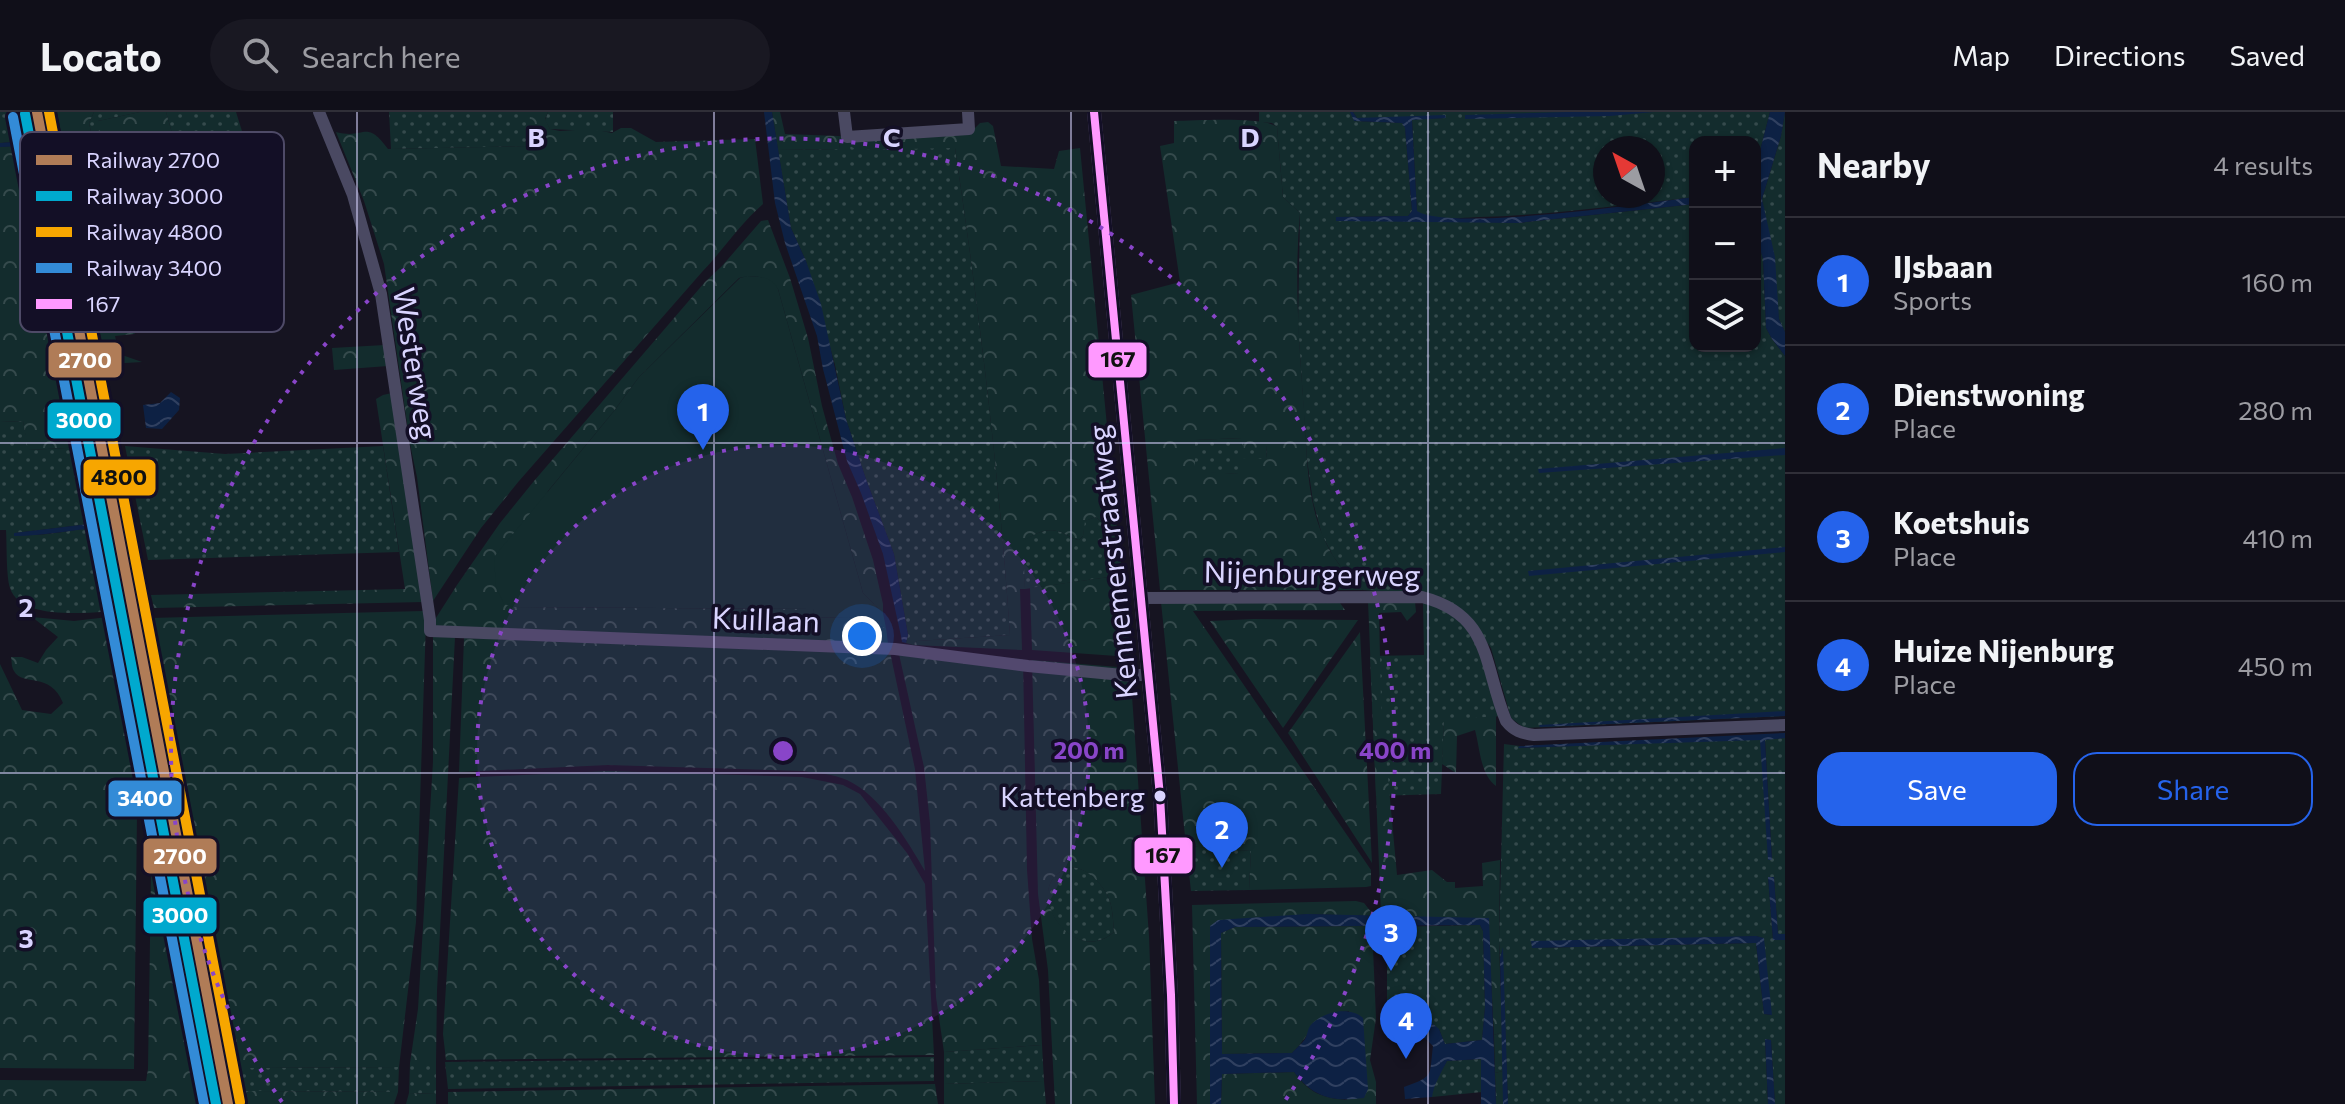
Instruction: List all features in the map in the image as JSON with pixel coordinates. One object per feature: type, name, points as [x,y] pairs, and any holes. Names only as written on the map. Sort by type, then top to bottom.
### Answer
[{"type":"main road","name":"Kennemerstraatweg","points":[[1094,112],[1141,598],[1140,675],[1163,854],[1174,1104]]},
{"type":"street","name":"Westerweg","points":[[319,112],[353,195],[381,294],[430,631]]},
{"type":"street","points":[[844,112],[847,137],[969,129],[968,112]]},
{"type":"street","name":"Nijenburgerweg","points":[[1141,598],[1422,597],[1434,600],[1454,610],[1476,632],[1506,721],[1522,733],[1785,725]]},
{"type":"street","name":"Kuillaan","points":[[430,631],[895,649],[1028,666],[1140,675]]},
{"type":"green space","points":[[0,112],[20,112],[23,132],[20,132],[20,141],[0,143]]},
{"type":"green space","points":[[57,112],[94,112],[89,123],[91,132],[61,132]]},
{"type":"green space","points":[[94,112],[140,112],[98,121],[118,132],[91,132],[89,123]]},
{"type":"green space","points":[[140,112],[166,112],[172,132],[100,132],[98,121]]},
{"type":"green space","points":[[166,112],[236,112],[242,132],[172,132]]},
{"type":"green space","points":[[389,112],[530,112],[530,146],[391,149]]},
{"type":"green space","points":[[530,112],[548,112],[545,119],[550,129],[560,131],[591,129],[612,133],[621,128],[631,128],[656,142],[755,139],[763,204],[519,481],[481,528],[433,601],[384,264],[364,201],[336,132],[369,132],[388,149],[529,146]]},
{"type":"green space","points":[[548,112],[613,112],[613,132],[550,129],[545,120]]},
{"type":"green space","points":[[772,112],[780,112],[785,134],[838,136],[840,149],[778,150]]},
{"type":"green space","points":[[1259,112],[1350,112],[1355,121],[1402,123],[1405,127],[1412,211],[1408,216],[1337,217],[1518,223],[1689,205],[1689,352],[1761,352],[1761,252],[1766,328],[1785,356],[1785,716],[1524,728],[1511,718],[1491,648],[1472,622],[1405,593],[1363,590],[1350,579],[1322,535],[1313,502],[1307,459],[1298,325],[1300,213],[1283,197],[1277,127],[1272,123],[1259,122]]},
{"type":"green space","points":[[1353,112],[1770,112],[1761,147],[1761,136],[1689,136],[1689,198],[1665,200],[1665,136],[1593,136],[1593,208],[1596,208],[1455,218],[1431,217],[1417,212],[1412,119],[1445,118],[1357,118]]},
{"type":"green space","points":[[1785,112],[1785,332],[1779,319],[1762,199]]},
{"type":"green space","points":[[1243,120],[1277,127],[1283,197],[1300,213],[1298,311],[1310,490],[1317,521],[1330,551],[1363,590],[1160,590],[1131,295],[1180,282],[1160,146],[1174,143],[1174,121]],"holes":[[[1242,438],[1244,449],[1267,446],[1266,459],[1241,458],[1239,474],[1195,471],[1195,440]]]},
{"type":"green space","points":[[988,122],[993,126],[1001,166],[1054,169],[1059,151],[1080,148],[1117,529],[1109,529],[1096,517],[1085,521],[1083,536],[1079,540],[1050,530],[1023,541],[1025,589],[1020,589],[1022,650],[913,645],[917,641],[1010,635],[980,330],[955,148],[857,150],[848,141],[972,131],[980,123]]},
{"type":"green space","points":[[838,136],[955,148],[987,391],[1010,635],[917,641],[913,645],[906,643],[908,635],[894,554],[846,419],[835,365],[806,261],[791,228],[778,150],[840,149]]},
{"type":"green space","points":[[20,145],[20,332],[63,332],[85,447],[28,450],[23,421],[0,422],[0,147]]},
{"type":"green space","points":[[768,220],[808,338],[838,464],[873,560],[883,613],[863,593],[778,289],[765,279],[750,276],[739,278],[639,377],[548,491],[513,607],[813,609],[815,614],[811,618],[849,617],[886,628],[888,644],[434,627],[434,621],[457,585],[534,481],[705,282],[761,221]]},
{"type":"green space","points":[[740,278],[769,279],[778,289],[863,593],[883,613],[886,628],[849,617],[810,618],[813,609],[513,607],[504,604],[496,587],[494,557],[639,377]]},
{"type":"green space","points":[[100,332],[136,332],[115,336],[119,354],[142,362],[107,364]]},
{"type":"green space","points":[[385,345],[388,366],[334,370],[332,348]]},
{"type":"green space","points":[[392,393],[423,602],[154,608],[151,595],[405,589],[376,399]]},
{"type":"green space","points":[[23,421],[29,450],[85,447],[97,523],[14,535],[98,527],[116,606],[129,610],[82,613],[45,611],[17,599],[10,588],[6,530],[0,530],[0,422]]},
{"type":"green space","points":[[1242,438],[1267,445],[1266,459],[1239,474],[1195,472],[1195,440]]},
{"type":"green space","points":[[125,446],[225,454],[383,446],[399,552],[148,560]]},
{"type":"green space","points":[[1096,517],[1109,529],[1117,529],[1119,546],[1107,548],[1109,577],[1025,589],[1022,541],[1050,530],[1079,540],[1083,536],[1084,521]]},
{"type":"green space","points":[[1119,546],[1131,657],[1032,650],[1030,588],[1109,577],[1107,548]]},
{"type":"green space","points":[[1338,600],[1345,610],[1193,611],[1371,870],[1371,886],[1366,887],[1249,890],[1251,851],[1186,846],[1161,602]]},
{"type":"green space","points":[[1368,601],[1415,602],[1416,612],[1407,621],[1401,612],[1379,613],[1381,702],[1397,875],[1432,870],[1447,882],[1455,882],[1455,888],[1483,886],[1482,863],[1500,860],[1502,1032],[1494,1035],[1488,919],[1387,917],[1381,913]]},
{"type":"green space","points":[[1423,602],[1453,614],[1479,644],[1501,716],[1444,722],[1441,794],[1376,796],[1370,656],[1424,655]]},
{"type":"green space","points":[[424,611],[416,922],[399,1067],[238,1068],[151,618]]},
{"type":"green space","points":[[117,616],[147,803],[137,812],[134,1069],[0,1068],[0,664],[22,710],[51,714],[63,703],[58,693],[44,683],[18,676],[12,665],[11,657],[38,663],[58,637],[32,617],[74,621]]},
{"type":"green space","points":[[1358,620],[1283,728],[1210,621]]},
{"type":"green space","points":[[1360,632],[1372,863],[1288,733]]},
{"type":"green space","points":[[433,636],[455,637],[436,1063],[410,1063],[418,1009],[433,762]]},
{"type":"green space","points":[[464,638],[890,652],[915,769],[925,871],[901,833],[871,796],[847,780],[831,775],[803,771],[608,765],[459,772]]},
{"type":"green space","points":[[899,654],[1023,659],[1027,870],[1032,939],[1039,980],[1042,1045],[944,1052],[936,997],[930,823],[924,767]]},
{"type":"green space","points":[[1032,660],[1130,668],[1149,936],[1155,1104],[1055,1104],[1048,970],[1038,894]],"holes":[[[1071,867],[1099,883],[1110,903],[1114,932],[1098,941],[1082,940],[1067,932],[1056,920],[1049,905],[1049,889],[1055,876]]]},
{"type":"green space","points":[[1496,716],[1496,786],[1484,768],[1475,730],[1457,736],[1456,773],[1442,764],[1444,721]]},
{"type":"green space","points":[[1785,738],[1785,934],[1778,935],[1774,877],[1768,877],[1773,940],[1785,940],[1785,1104],[1775,1104],[1771,1040],[1765,1039],[1768,1104],[1508,1104],[1502,951],[1500,958],[1499,941],[1504,744],[1519,748],[1761,739],[1769,860],[1772,859],[1765,739]],"holes":[[[1763,938],[1771,1015],[1764,1014],[1756,943],[1533,948]]]},
{"type":"green space","points":[[608,771],[802,777],[843,785],[860,794],[907,853],[925,884],[934,1055],[446,1060],[443,1034],[459,778]]},
{"type":"green space","points":[[152,813],[161,813],[166,872],[217,1104],[0,1104],[0,1080],[146,1081]]},
{"type":"green space","points":[[1186,846],[1251,851],[1249,890],[1191,891]]},
{"type":"green space","points":[[1071,867],[1083,870],[1094,878],[1109,899],[1114,932],[1098,941],[1081,940],[1067,932],[1056,920],[1049,905],[1048,889],[1055,876]]},
{"type":"green space","points":[[1364,903],[1372,916],[1307,914],[1210,926],[1210,1104],[1197,1104],[1192,905]]},
{"type":"green space","points":[[1480,925],[1483,931],[1485,1007],[1482,1040],[1445,1044],[1439,1029],[1399,1015],[1397,1021],[1387,1013],[1387,927]]},
{"type":"green space","points":[[1372,926],[1376,1018],[1370,1060],[1376,1082],[1376,1104],[1221,1104],[1222,1074],[1294,1072],[1317,1093],[1347,1100],[1349,1011],[1320,1020],[1292,1053],[1222,1054],[1221,933],[1235,927]]},
{"type":"green space","points":[[1502,1032],[1503,1071],[1495,1073],[1494,1035]]},
{"type":"green space","points":[[1042,1045],[1044,1081],[944,1084],[944,1052]]},
{"type":"green space","points":[[934,1057],[934,1081],[448,1089],[445,1062]]},
{"type":"green space","points":[[1482,1059],[1482,1092],[1432,1097],[1432,1087],[1447,1061]]},
{"type":"green space","points":[[410,1063],[436,1063],[436,1094],[409,1093]]},
{"type":"green space","points":[[399,1067],[398,1092],[243,1091],[238,1068]]},
{"type":"green space","points":[[1503,1071],[1503,1104],[1496,1104],[1495,1073]]},
{"type":"green space","points":[[1044,1081],[1046,1104],[944,1104],[944,1084]]},
{"type":"green space","points":[[935,1084],[938,1104],[448,1104],[448,1092]]},
{"type":"green space","points":[[243,1091],[398,1092],[394,1104],[246,1104]]},
{"type":"green space","points":[[409,1093],[436,1094],[436,1104],[406,1104]]},
{"type":"water","points":[[20,112],[26,112],[30,132],[23,132]]},
{"type":"water","points":[[764,112],[772,112],[791,228],[821,304],[846,419],[894,554],[908,635],[906,643],[902,642],[883,554],[847,461],[817,336],[785,243],[775,203]]},
{"type":"water","points":[[1350,112],[1357,118],[1445,115],[1446,118],[1412,120],[1417,211],[1437,217],[1468,219],[1610,208],[1658,208],[1518,223],[1336,221],[1336,217],[1408,216],[1412,211],[1405,128],[1402,123],[1354,121]]},
{"type":"water","points":[[1654,112],[1465,119],[1465,115]]},
{"type":"water","points":[[1770,112],[1785,112],[1762,199],[1775,257],[1779,319],[1785,332],[1785,356],[1766,328],[1761,252],[1761,147]]},
{"type":"water","points":[[20,141],[20,146],[0,147],[0,143]]},
{"type":"water","points":[[1689,198],[1689,205],[1665,207],[1665,201]]},
{"type":"water","points":[[61,332],[69,332],[117,607],[98,528],[14,536],[14,533],[97,523]]},
{"type":"water","points":[[171,392],[180,398],[179,410],[162,429],[146,428],[143,405],[160,403]]},
{"type":"water","points":[[1785,448],[1785,455],[1539,473],[1538,469]]},
{"type":"water","points":[[1785,547],[1785,552],[1529,576],[1528,571]]},
{"type":"water","points":[[1785,711],[1785,716],[1539,725]]},
{"type":"water","points":[[1785,733],[1785,738],[1765,740],[1772,860],[1768,860],[1760,740],[1518,748],[1520,746]]},
{"type":"water","points":[[1768,877],[1774,877],[1778,934],[1785,934],[1785,940],[1773,940]]},
{"type":"water","points":[[1307,914],[1489,918],[1496,1104],[1481,1104],[1481,1059],[1447,1061],[1432,1097],[1405,1099],[1404,1087],[1429,1074],[1433,1046],[1422,1035],[1399,1030],[1396,1026],[1399,1015],[1424,1016],[1439,1029],[1445,1044],[1482,1040],[1485,1007],[1483,931],[1480,925],[1235,927],[1221,933],[1222,1054],[1292,1053],[1304,1041],[1315,1021],[1336,1012],[1351,1012],[1363,1018],[1368,1089],[1364,1098],[1342,1099],[1316,1093],[1294,1072],[1222,1074],[1221,1104],[1210,1104],[1210,926],[1218,920]]},
{"type":"water","points":[[1764,938],[1772,1015],[1764,1014],[1756,943],[1532,948],[1531,941]]},
{"type":"water","points":[[1503,947],[1508,1104],[1503,1104],[1500,958]]},
{"type":"water","points":[[1765,1039],[1771,1040],[1775,1104],[1768,1104]]},
{"type":"rail line","name":"2700","points":[[37,112],[41,132]]},
{"type":"rail line","name":"4800","points":[[49,112],[53,132]]},
{"type":"rail line","name":"3000","points":[[25,114],[28,132]]},
{"type":"rail line","name":"3400","points":[[13,117],[20,153]]},
{"type":"rail line","name":"3400","points":[[55,332],[204,1104]]},
{"type":"rail line","name":"3000","points":[[67,332],[216,1104]]},
{"type":"rail line","name":"2700","points":[[79,332],[228,1104]]},
{"type":"rail line","name":"4800","points":[[91,332],[240,1102]]},
{"type":"transit line","name":"167","points":[[1094,112],[1160,796],[1174,1104]]},
{"type":"place","name":"IJsbaan","points":[[703,450]]},
{"type":"place","name":"Kattenberg","points":[[1160,796]]},
{"type":"place","name":"Dienstwoning","points":[[1222,868]]},
{"type":"place","name":"Koetshuis","points":[[1391,971]]},
{"type":"place","name":"Huize Nijenburg","points":[[1406,1059]]}]
